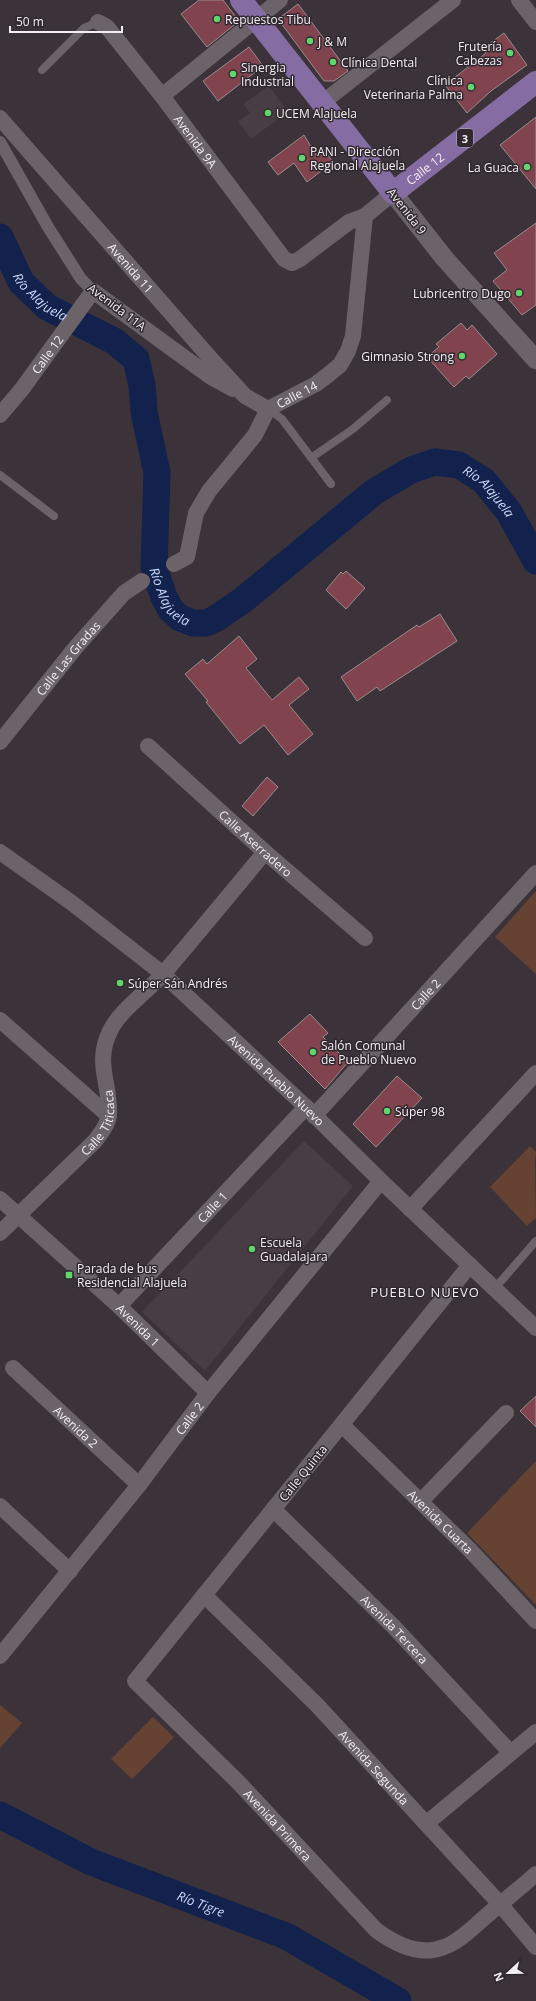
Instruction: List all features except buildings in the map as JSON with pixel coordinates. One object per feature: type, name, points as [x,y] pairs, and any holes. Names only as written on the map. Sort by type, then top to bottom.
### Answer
[{"type":"main road","name":"Avenida 9","points":[[241,0],[255,20],[393,193]]},
{"type":"main road","name":"Calle 12","points":[[393,193],[536,82]]},
{"type":"street","points":[[162,96],[280,0]]},
{"type":"street","points":[[322,103],[453,0]]},
{"type":"street","points":[[519,0],[536,22]]},
{"type":"street","name":"Avenida 9A","points":[[98,22],[107,27],[162,96],[284,259],[292,263]]},
{"type":"street","name":"Avenida 11","points":[[0,118],[245,396],[268,409]]},
{"type":"street","name":"Avenida 11A","points":[[0,142],[52,233],[81,279],[93,291],[211,377],[245,396]]},
{"type":"street","name":"Calle 12","points":[[292,263],[300,259],[349,222],[365,216],[393,193]]},
{"type":"street","name":"Avenida 9","points":[[393,193],[445,259],[536,360]]},
{"type":"street","name":"Calle 14","points":[[181,561],[196,513],[209,491],[255,435],[268,409],[316,384],[340,364],[348,352],[353,336],[365,216]]},
{"type":"street","name":"Calle 12","points":[[0,415],[22,389],[93,291]]},
{"type":"street","name":"Calle Las Gradas","points":[[0,742],[76,647],[124,593],[142,581]]},
{"type":"street","name":"Calle Aserradero","points":[[148,746],[365,938]]},
{"type":"street","name":"Calle Titicaca","points":[[0,1233],[95,1141],[104,1128],[109,1116],[103,1072],[103,1051],[110,1030],[123,1014],[163,974],[266,852]]},
{"type":"street","name":"Avenida Pueblo Nuevo","points":[[1,855],[72,903],[163,974],[536,1328]]},
{"type":"street","name":"Calle 2","points":[[310,1112],[536,873]]},
{"type":"street","points":[[0,1020],[109,1116]]},
{"type":"street","points":[[410,1209],[536,1073]]},
{"type":"street","name":"Calle 1","points":[[119,1306],[310,1112]]},
{"type":"street","name":"Calle 2","points":[[0,1656],[139,1485],[208,1393],[381,1181]]},
{"type":"street","name":"Avenida 1","points":[[0,1199],[119,1306],[208,1393]]},
{"type":"street","name":"Calle Quinta","points":[[135,1681],[470,1265]]},
{"type":"street","name":"Avenida 2","points":[[13,1368],[139,1485]]},
{"type":"street","points":[[421,1501],[506,1413]]},
{"type":"street","name":"Avenida Cuarta","points":[[342,1425],[470,1550],[536,1621]]},
{"type":"street","points":[[0,1506],[70,1571]]},
{"type":"street","name":"Avenida Tercera","points":[[273,1509],[394,1627],[511,1753]]},
{"type":"street","name":"Avenida Segunda","points":[[204,1595],[317,1705],[427,1823],[500,1904],[536,1947]]},
{"type":"street","name":"Avenida Primera","points":[[135,1681],[239,1783],[376,1930],[389,1940],[407,1948],[429,1950],[444,1948],[459,1939],[536,1874]]},
{"type":"street","points":[[427,1823],[536,1732]]},
{"type":"lane","points":[[42,70],[84,28],[98,22]]},
{"type":"lane","points":[[311,458],[353,429],[387,400]]},
{"type":"lane","points":[[268,409],[282,419],[331,484]]},
{"type":"lane","points":[[0,475],[54,516]]},
{"type":"lane","points":[[495,1288],[536,1241]]},
{"type":"shaded area","name":"UCEM Alajuela","points":[[269,86],[288,112],[251,139],[238,121],[250,113],[243,104]]},
{"type":"shaded area","points":[[536,891],[536,974],[495,937]]},
{"type":"shaded area","name":"Escuela Guadalajara","points":[[304,1141],[353,1186],[205,1371],[142,1312]]},
{"type":"shaded area","points":[[530,1146],[536,1152],[536,1218],[527,1226],[490,1187]]},
{"type":"shaded area","points":[[536,1461],[536,1605],[467,1533]]},
{"type":"shaded area","points":[[0,1705],[22,1723],[0,1748]]},
{"type":"shaded area","points":[[153,1717],[174,1737],[132,1779],[111,1759]]},
{"type":"waterway","name":"Río Alajuela","points":[[0,237],[21,282],[47,307],[114,341],[136,359],[142,385],[144,412],[157,473],[154,568],[164,597],[171,610],[180,618],[193,623],[206,623],[215,619],[243,600],[374,492],[411,470],[435,462],[459,465],[484,481],[509,512],[536,561]]},
{"type":"waterway","name":"Río Tigre","points":[[0,1815],[91,1862],[286,1936],[398,2001]]},
{"type":"place","name":"Repuestos Tibu","points":[[217,19]]},
{"type":"place","name":"J & M","points":[[310,41]]},
{"type":"place","name":"Frutería Cabezas","points":[[510,53]]},
{"type":"place","name":"Clínica Dental","points":[[333,62]]},
{"type":"place","name":"Sinergia Industrial","points":[[233,74]]},
{"type":"place","name":"Clínica Veterinaria Palma","points":[[471,87]]},
{"type":"place","name":"UCEM Alajuela","points":[[268,113]]},
{"type":"place","name":"PANI - Dirección Regional Alajuela","points":[[302,158]]},
{"type":"place","name":"La Guaca","points":[[527,167]]},
{"type":"place","name":"Lubricentro Dugo","points":[[519,293]]},
{"type":"place","name":"Gimnasio Strong","points":[[462,356]]},
{"type":"place","name":"Súper Sán Andrés","points":[[120,983]]},
{"type":"place","name":"Salón Comunal de Pueblo Nuevo","points":[[313,1052]]},
{"type":"place","name":"Súper 98","points":[[387,1111]]},
{"type":"place","name":"Escuela Guadalajara","points":[[252,1249]]},
{"type":"place","name":"Parada de bus Residencial Alajuela","points":[[69,1275]]},
{"type":"district","name":"PUEBLO NUEVO","points":[[425,1292]]}]
